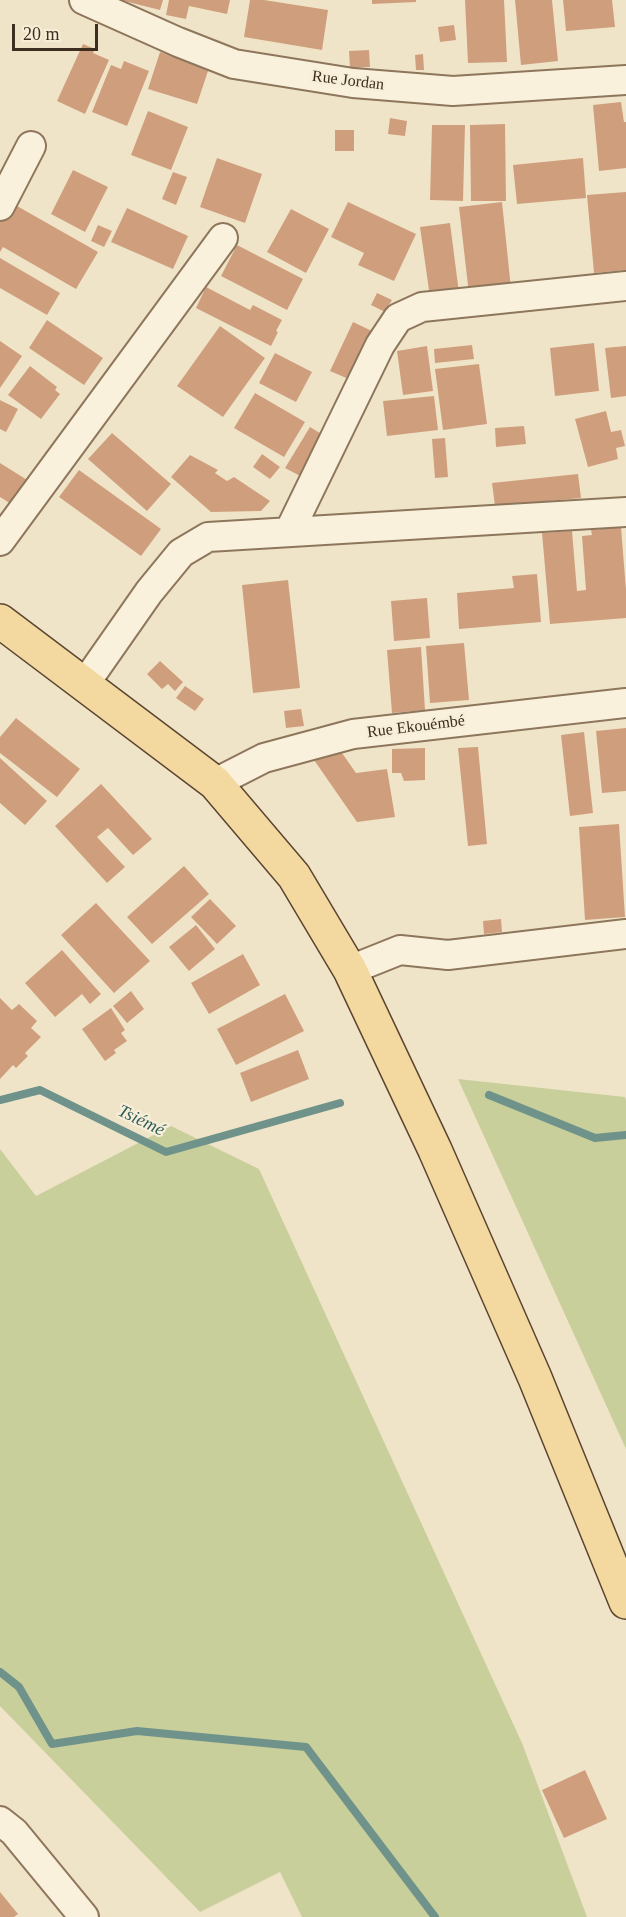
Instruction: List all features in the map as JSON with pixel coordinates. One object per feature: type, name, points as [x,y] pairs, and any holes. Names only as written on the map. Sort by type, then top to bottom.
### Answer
[{"type":"main road","points":[[0,621],[215,783],[294,876],[350,970],[435,1150],[535,1378],[626,1602]]},
{"type":"street","name":"Rue Jordan","points":[[84,0],[234,64],[353,83],[453,91],[626,80]]},
{"type":"street","points":[[0,206],[31,147]]},
{"type":"street","points":[[0,541],[223,238]]},
{"type":"street","points":[[289,532],[380,345],[398,318],[422,307],[626,286]]},
{"type":"street","points":[[84,685],[149,592],[181,553],[208,537],[626,512]]},
{"type":"street","name":"Rue Ekouémbé","points":[[215,783],[264,758],[353,734],[626,703]]},
{"type":"street","points":[[350,970],[400,951],[448,955],[626,934]]},
{"type":"street","points":[[0,1821],[14,1832],[84,1917]]},
{"type":"green space","points":[[458,1079],[625,1097],[626,1449]]},
{"type":"green space","points":[[171,1126],[259,1169],[522,1743],[587,1917],[302,1917],[280,1872],[200,1912],[0,1706],[0,1149],[36,1196]]},
{"type":"building","points":[[120,0],[163,0],[160,10]]},
{"type":"building","points":[[169,0],[230,0],[227,14],[189,6],[186,19],[166,15]]},
{"type":"building","points":[[250,0],[328,10],[322,50],[244,37]]},
{"type":"building","points":[[372,0],[416,0],[416,2],[372,4]]},
{"type":"building","points":[[465,0],[504,0],[507,62],[468,63]]},
{"type":"building","points":[[515,0],[552,0],[558,61],[521,65]]},
{"type":"building","points":[[563,0],[612,0],[615,27],[566,31]]},
{"type":"building","points":[[454,25],[456,40],[440,42],[438,27]]},
{"type":"building","points":[[83,44],[95,49],[93,53],[109,60],[85,114],[57,101]]},
{"type":"building","points":[[369,50],[370,67],[350,68],[349,51]]},
{"type":"building","points":[[160,52],[209,68],[197,104],[148,89]]},
{"type":"building","points":[[423,54],[424,70],[416,70],[415,55]]},
{"type":"building","points":[[124,61],[149,71],[127,126],[92,112],[111,65],[121,69]]},
{"type":"building","points":[[621,102],[624,122],[626,122],[626,168],[599,171],[593,105]]},
{"type":"building","points":[[148,111],[188,127],[171,170],[131,155]]},
{"type":"building","points":[[390,118],[407,121],[405,136],[388,134]]},
{"type":"building","points":[[505,124],[506,201],[471,201],[470,125]]},
{"type":"building","points":[[432,125],[465,125],[463,201],[430,200]]},
{"type":"building","points":[[335,130],[354,130],[354,151],[335,151]]},
{"type":"building","points":[[217,158],[262,174],[245,223],[200,207]]},
{"type":"building","points":[[583,158],[586,198],[517,204],[513,165]]},
{"type":"building","points":[[73,170],[108,187],[85,232],[51,214]]},
{"type":"building","points":[[173,172],[187,177],[176,205],[162,199]]},
{"type":"building","points":[[626,192],[626,270],[594,273],[587,195]]},
{"type":"building","points":[[10,202],[98,252],[76,289],[3,247],[0,252],[0,219]]},
{"type":"building","points":[[348,202],[416,234],[394,281],[358,265],[364,253],[331,237]]},
{"type":"building","points":[[502,202],[512,298],[470,303],[459,207]]},
{"type":"building","points":[[127,208],[188,236],[173,269],[111,242]]},
{"type":"building","points":[[291,209],[329,229],[306,273],[267,252]]},
{"type":"building","points":[[450,223],[459,293],[430,297],[420,227]]},
{"type":"building","points":[[98,225],[112,231],[104,247],[91,241]]},
{"type":"building","points":[[237,245],[303,279],[287,310],[221,276]]},
{"type":"building","points":[[0,258],[60,293],[47,315],[0,288]]},
{"type":"building","points":[[206,287],[250,310],[253,305],[282,320],[271,346],[196,308]]},
{"type":"building","points":[[377,293],[392,300],[385,312],[371,305]]},
{"type":"building","points":[[47,320],[103,358],[84,385],[29,348]]},
{"type":"building","points":[[353,322],[374,332],[351,380],[330,371]]},
{"type":"building","points":[[220,326],[265,358],[223,417],[177,386]]},
{"type":"building","points":[[0,341],[22,356],[0,388]]},
{"type":"building","points":[[594,343],[599,391],[555,396],[550,348]]},
{"type":"building","points":[[472,345],[474,359],[435,363],[434,349]]},
{"type":"building","points":[[427,346],[433,391],[403,395],[397,351]]},
{"type":"building","points":[[626,346],[626,396],[611,398],[605,348]]},
{"type":"building","points":[[275,353],[312,372],[296,402],[259,383]]},
{"type":"building","points":[[479,364],[487,424],[443,430],[435,369]]},
{"type":"building","points":[[30,366],[57,387],[55,390],[60,394],[41,419],[8,395]]},
{"type":"building","points":[[255,393],[305,422],[284,457],[234,428]]},
{"type":"building","points":[[434,396],[438,430],[387,436],[383,401]]},
{"type":"building","points":[[0,400],[18,409],[6,432],[0,429]]},
{"type":"building","points":[[606,411],[611,432],[621,430],[625,446],[616,448],[618,459],[588,467],[575,419]]},
{"type":"building","points":[[524,426],[526,444],[496,447],[495,428]]},
{"type":"building","points":[[310,427],[328,438],[304,478],[285,468]]},
{"type":"building","points":[[112,433],[171,484],[147,511],[88,459]]},
{"type":"building","points":[[445,438],[448,477],[435,478],[432,439]]},
{"type":"building","points":[[262,454],[280,467],[270,479],[253,467]]},
{"type":"building","points":[[190,455],[218,470],[215,473],[227,481],[234,477],[270,501],[261,511],[211,512],[171,477]]},
{"type":"building","points":[[0,463],[32,483],[16,507],[0,497]]},
{"type":"building","points":[[79,470],[161,529],[141,556],[59,497]]},
{"type":"building","points":[[578,474],[581,498],[495,506],[492,483]]},
{"type":"building","points":[[621,527],[626,618],[550,624],[542,533],[572,531],[577,591],[586,590],[582,536],[592,535],[591,530]]},
{"type":"building","points":[[537,574],[541,622],[459,629],[457,593],[514,588],[512,576]]},
{"type":"building","points":[[288,580],[300,688],[253,693],[242,585]]},
{"type":"building","points":[[427,598],[430,638],[394,641],[391,601]]},
{"type":"building","points":[[464,643],[469,700],[430,703],[426,646]]},
{"type":"building","points":[[421,647],[425,710],[392,713],[387,650]]},
{"type":"building","points":[[160,661],[183,682],[175,691],[168,684],[162,689],[147,674]]},
{"type":"building","points":[[185,686],[204,699],[195,711],[176,698]]},
{"type":"building","points":[[301,709],[304,726],[286,728],[284,711]]},
{"type":"building","points":[[16,718],[80,769],[57,797],[0,753],[0,737]]},
{"type":"building","points":[[626,728],[626,791],[602,793],[596,731]]},
{"type":"building","points":[[584,732],[593,813],[570,816],[561,735]]},
{"type":"building","points":[[478,747],[487,844],[468,846],[458,748]]},
{"type":"building","points":[[425,748],[425,780],[404,781],[401,773],[392,773],[392,749]]},
{"type":"building","points":[[342,753],[356,773],[387,769],[395,817],[357,822],[314,760]]},
{"type":"building","points":[[0,758],[47,801],[25,825],[0,803]]},
{"type":"building","points":[[101,784],[152,839],[133,855],[108,828],[97,837],[125,867],[107,883],[55,826]]},
{"type":"building","points":[[619,824],[625,917],[585,920],[579,827]]},
{"type":"building","points":[[184,866],[209,894],[152,944],[127,917]]},
{"type":"building","points":[[210,899],[236,926],[217,944],[191,917]]},
{"type":"building","points":[[96,903],[150,961],[114,993],[61,935]]},
{"type":"building","points":[[501,919],[502,932],[484,934],[483,921]]},
{"type":"building","points":[[196,925],[215,949],[189,971],[169,947]]},
{"type":"building","points":[[62,950],[101,994],[90,1004],[82,994],[55,1017],[25,983]]},
{"type":"building","points":[[243,954],[260,985],[209,1014],[191,983]]},
{"type":"building","points":[[131,991],[144,1009],[127,1023],[113,1006]]},
{"type":"building","points":[[285,994],[304,1031],[236,1065],[217,1029]]},
{"type":"building","points":[[0,998],[12,1010],[19,1004],[37,1021],[31,1028],[41,1037],[25,1053],[28,1056],[16,1068],[13,1065],[0,1079]]},
{"type":"building","points":[[111,1008],[125,1030],[121,1033],[127,1041],[114,1050],[116,1053],[105,1061],[82,1029]]},
{"type":"building","points":[[298,1050],[309,1079],[251,1102],[240,1073]]},
{"type":"building","points":[[585,1770],[607,1819],[564,1838],[542,1790]]},
{"type":"building","points":[[0,1892],[18,1914],[14,1917],[0,1917]]},
{"type":"waterway","name":"Tsiémé","points":[[0,1100],[40,1090],[166,1152],[340,1103]]},
{"type":"waterway","name":"Tsiémé","points":[[489,1095],[595,1138],[626,1135]]},
{"type":"waterway","points":[[0,1672],[19,1687],[52,1744],[137,1731],[306,1747],[435,1917]]}]
